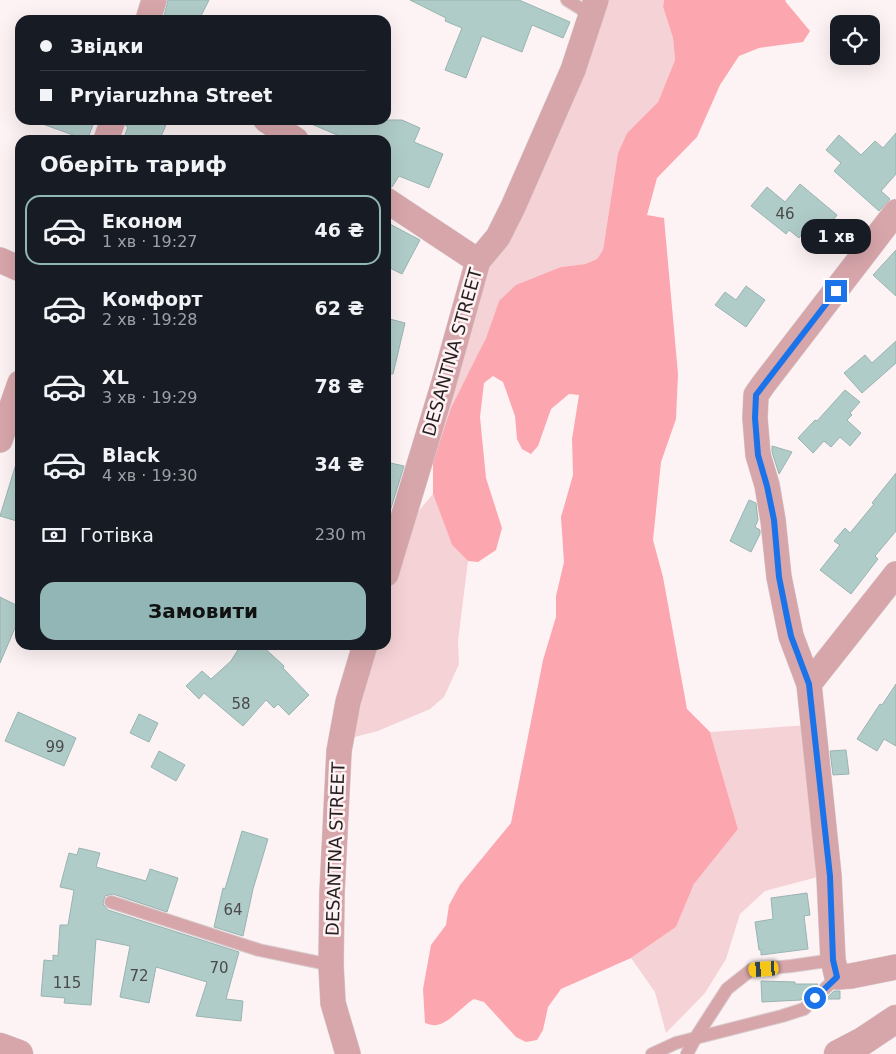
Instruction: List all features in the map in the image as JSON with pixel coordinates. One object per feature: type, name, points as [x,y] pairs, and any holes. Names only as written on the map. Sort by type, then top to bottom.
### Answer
[{"type":"street","points":[[150,15],[154,0]]},
{"type":"street","name":"DESANTNA STREET","points":[[391,557],[478,261],[498,237],[513,207],[573,70],[594,8]]},
{"type":"street","points":[[274,125],[288,135]]},
{"type":"street","points":[[391,203],[478,261]]},
{"type":"street","points":[[896,212],[756,395],[755,418],[758,455],[774,520],[779,577],[791,636],[809,684],[830,876],[835,968],[851,976],[896,967]]},
{"type":"street","points":[[0,260],[15,267]]},
{"type":"street","points":[[0,440],[15,398]]},
{"type":"street","points":[[809,684],[896,574]]},
{"type":"street","name":"DESANTNA STREET","points":[[348,1054],[333,1003],[331,965],[332,893],[339,752],[348,702],[364,650]]},
{"type":"street","points":[[838,1054],[862,1048],[896,1019]]},
{"type":"street","points":[[0,1047],[19,1054]]},
{"type":"lane","points":[[567,0],[594,8]]},
{"type":"lane","points":[[111,902],[259,950],[331,965]]},
{"type":"lane","points":[[687,1054],[727,989],[751,970],[791,966],[835,968]]},
{"type":"lane","points":[[652,1054],[676,1043],[782,1016],[804,1008],[835,968]]},
{"type":"shaded area","points":[[602,0],[664,0],[663,7],[673,38],[675,60],[658,102],[627,133],[618,153],[603,250],[597,259],[585,264],[561,267],[499,301],[486,338],[434,458],[483,273]]},
{"type":"shaded area","points":[[664,0],[786,0],[810,31],[803,42],[759,48],[739,56],[720,85],[697,137],[657,178],[647,215],[664,218],[678,374],[676,419],[661,462],[653,540],[663,577],[687,709],[710,732],[738,829],[694,884],[676,927],[631,958],[561,989],[548,1007],[543,1030],[537,1040],[526,1042],[516,1037],[484,1002],[474,999],[442,1023],[434,1025],[425,1023],[423,989],[431,945],[446,925],[449,905],[460,885],[511,823],[543,660],[556,617],[556,596],[564,562],[561,517],[573,475],[572,439],[579,395],[569,394],[551,409],[538,446],[531,454],[522,449],[517,439],[515,416],[503,382],[493,376],[484,383],[480,417],[486,478],[502,528],[496,550],[478,562],[468,561],[452,545],[433,494],[433,462],[451,408],[486,338],[499,301],[516,285],[561,267],[585,264],[597,259],[603,250],[618,153],[627,133],[658,102],[675,60],[673,38],[663,7]]},
{"type":"shaded area","points":[[433,494],[452,545],[468,561],[458,641],[459,664],[444,697],[430,709],[378,731],[347,739],[370,650],[391,650],[391,580],[409,522]]},
{"type":"shaded area","points":[[808,725],[825,875],[765,891],[740,914],[726,959],[705,993],[666,1033],[655,992],[631,958],[676,927],[694,884],[738,829],[710,732]]},
{"type":"building","points":[[168,0],[209,0],[202,15],[164,15]]},
{"type":"building","points":[[410,0],[519,0],[570,22],[563,38],[532,25],[522,52],[482,36],[466,78],[445,70],[462,28],[445,21],[446,18]]},
{"type":"building","points":[[391,120],[402,120],[420,128],[414,142],[443,154],[429,188],[399,176],[391,187],[391,135],[337,135],[314,125],[391,125]]},
{"type":"building","points":[[45,125],[93,125],[89,135],[73,135]]},
{"type":"building","points":[[166,125],[162,135],[125,135],[128,127],[126,126]]},
{"type":"building","points":[[896,133],[896,174],[881,191],[890,199],[879,211],[834,171],[841,163],[826,150],[839,135],[861,155],[875,141],[883,148]]},
{"type":"building","points":[[800,184],[837,215],[823,234],[811,225],[799,238],[789,230],[786,234],[751,206],[767,187],[785,202]]},
{"type":"building","points":[[391,225],[420,240],[402,274],[391,268]]},
{"type":"building","points":[[896,250],[896,296],[873,275]]},
{"type":"building","points":[[746,286],[765,300],[746,327],[715,305],[725,292],[736,300]]},
{"type":"building","points":[[391,319],[405,323],[393,374],[391,374]]},
{"type":"building","points":[[896,341],[896,363],[862,393],[844,373],[865,355],[872,363]]},
{"type":"building","points":[[845,390],[860,402],[850,413],[852,415],[847,420],[861,433],[850,446],[840,437],[831,447],[824,441],[813,453],[798,438],[815,420],[817,421]]},
{"type":"building","points":[[772,446],[792,452],[779,474],[772,452]]},
{"type":"building","points":[[391,463],[404,466],[391,508]]},
{"type":"building","points":[[15,467],[15,520],[0,516]]},
{"type":"building","points":[[896,473],[896,531],[875,556],[878,559],[851,594],[820,570],[840,545],[834,541],[845,528],[850,533]]},
{"type":"building","points":[[749,500],[756,503],[758,520],[755,527],[760,530],[760,534],[751,552],[730,541]]},
{"type":"building","points":[[0,597],[15,604],[15,628],[0,663]]},
{"type":"building","points":[[238,650],[266,650],[284,666],[283,668],[309,695],[289,715],[278,704],[274,708],[266,700],[243,726],[204,693],[199,699],[186,686],[202,671],[211,679],[231,661]]},
{"type":"building","points":[[896,684],[896,746],[884,739],[877,751],[857,739]]},
{"type":"building","points":[[18,712],[76,738],[64,766],[5,741]]},
{"type":"building","points":[[139,714],[158,723],[149,742],[130,733]]},
{"type":"building","points":[[846,750],[849,774],[833,775],[830,751]]},
{"type":"building","points":[[159,751],[185,765],[176,781],[151,767]]},
{"type":"building","points":[[242,831],[268,839],[253,889],[243,936],[214,927],[223,888],[225,889]]},
{"type":"building","points":[[79,848],[100,853],[96,867],[146,881],[150,869],[178,878],[167,912],[113,894],[105,896],[103,904],[108,910],[239,952],[226,999],[243,1001],[241,1021],[196,1016],[207,982],[156,967],[149,1003],[120,997],[130,946],[96,939],[91,1005],[64,1003],[65,998],[41,996],[44,960],[53,961],[53,955],[58,956],[60,925],[68,925],[74,890],[60,887],[69,853],[77,855]]},
{"type":"building","points":[[807,893],[810,915],[804,916],[808,949],[761,955],[755,922],[773,919],[771,898]]},
{"type":"building","points":[[761,981],[818,984],[801,1000],[762,1002]]},
{"type":"building","points":[[834,991],[840,991],[840,999],[826,999]]},
{"type":"route","points":[[815,998],[837,977],[833,960],[830,876],[809,684],[791,636],[788,622],[779,577],[774,520],[758,455],[755,418],[756,395],[836,291]]}]
